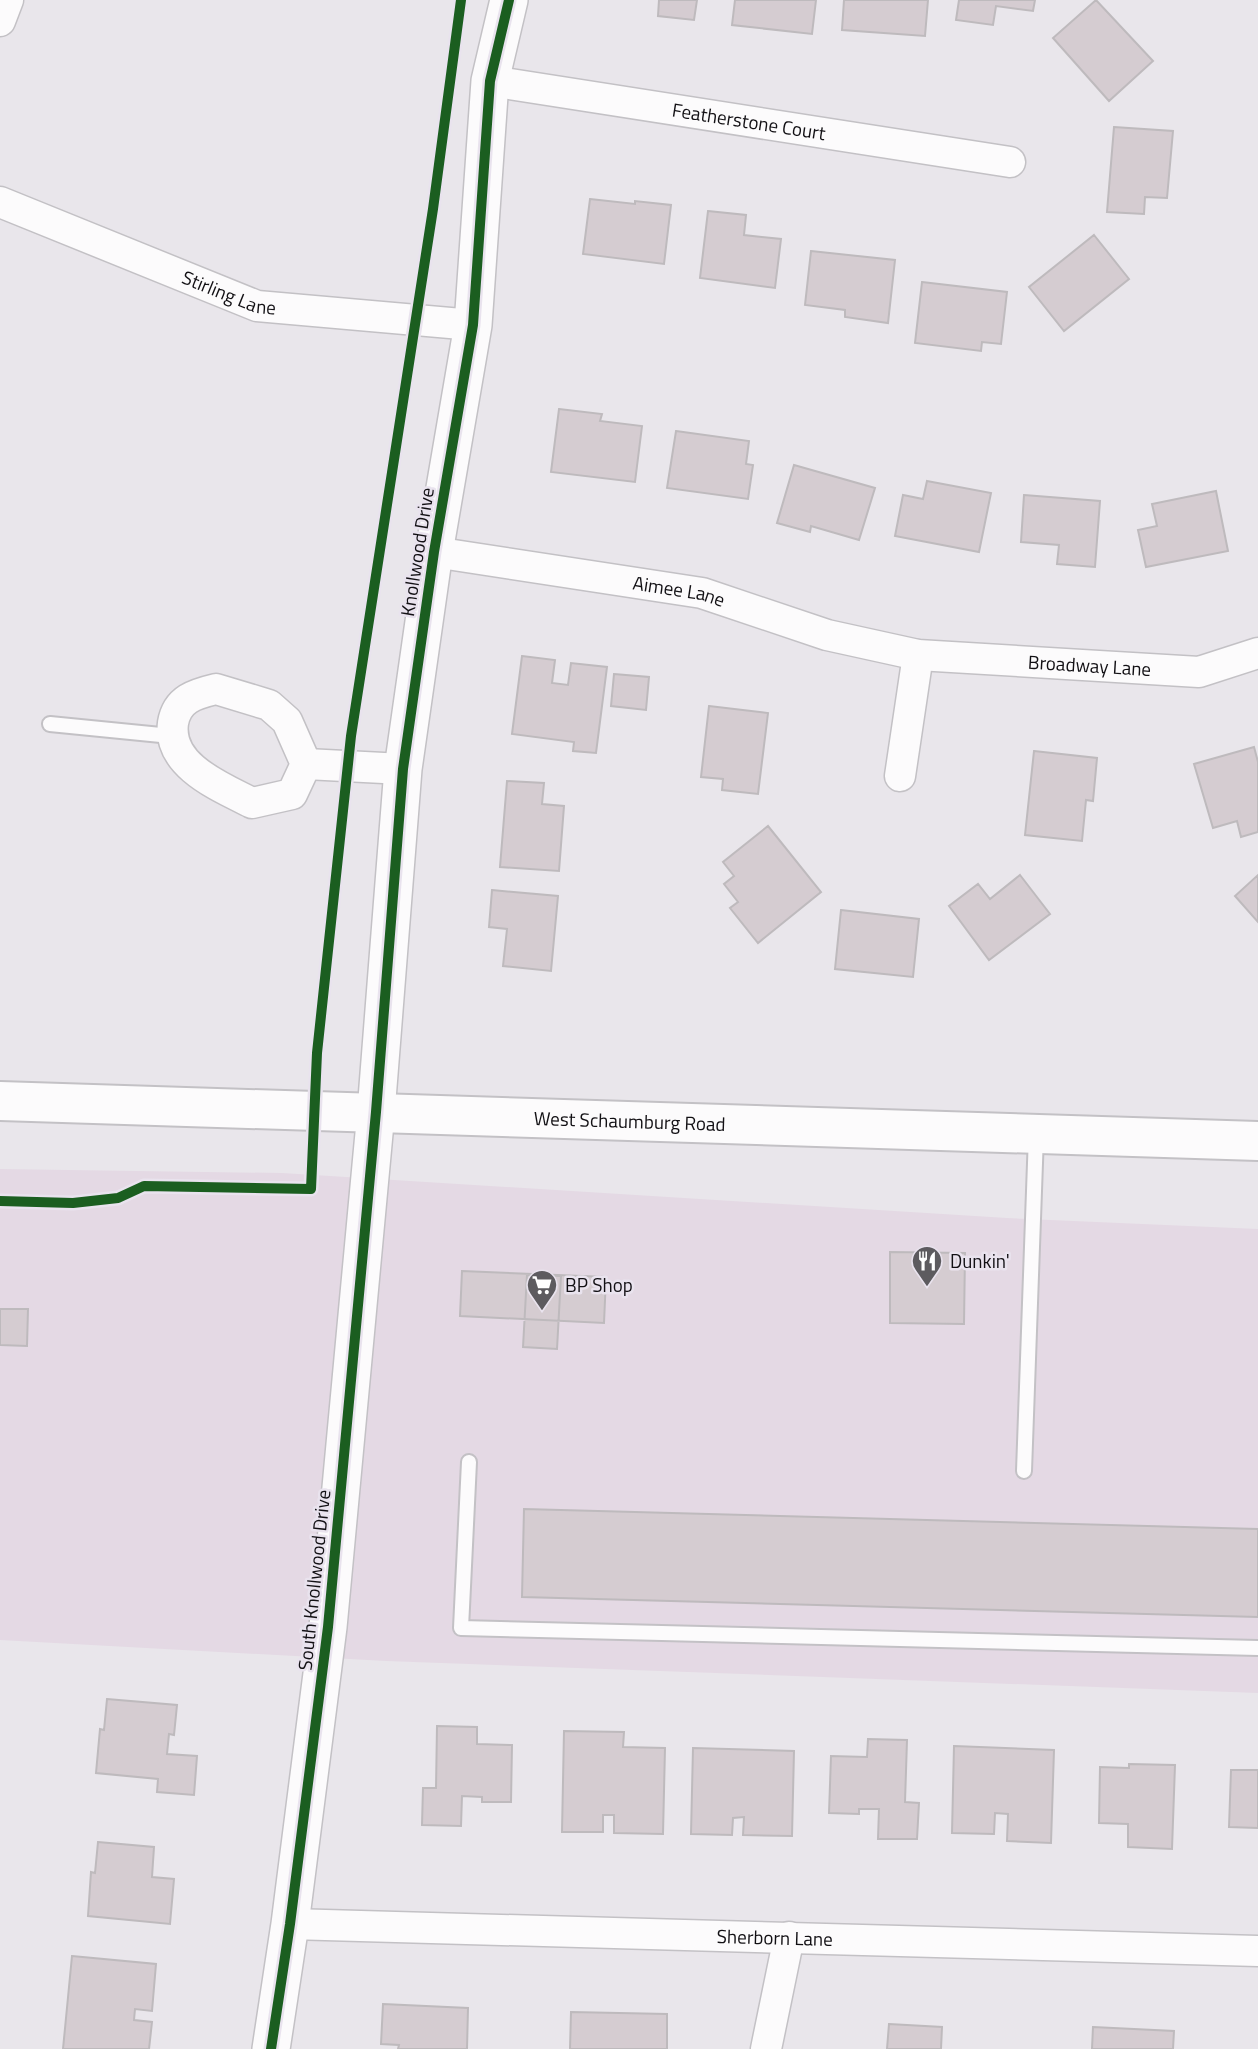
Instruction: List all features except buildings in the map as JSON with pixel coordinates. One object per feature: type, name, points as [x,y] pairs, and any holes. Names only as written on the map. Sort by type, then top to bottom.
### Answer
[{"type":"main road","name":"West Schaumburg Road","points":[[0,1101],[1258,1141]]},
{"type":"street","points":[[0,20],[8,0]]},
{"type":"street","name":"Knollwood Drive","points":[[376,1112],[403,769],[434,552],[473,325],[490,81],[509,0]]},
{"type":"street","name":"Featherstone Court","points":[[490,81],[1010,162]]},
{"type":"street","name":"Stirling Lane","points":[[0,202],[257,306],[473,325]]},
{"type":"street","name":"Aimee Lane","points":[[434,552],[702,593],[827,635],[918,655]]},
{"type":"street","name":"Broadway Lane","points":[[918,655],[1199,672],[1258,653]]},
{"type":"street","points":[[900,776],[918,655]]},
{"type":"street","points":[[216,689],[269,705],[287,721],[306,764],[292,794],[252,803],[202,776],[183,759],[171,736],[175,710],[192,695],[216,689]]},
{"type":"street","points":[[306,764],[403,769]]},
{"type":"street","name":"South Knollwood Drive","points":[[271,2049],[328,1628],[376,1112]]},
{"type":"street","name":"Sherborn Lane","points":[[290,1924],[1258,1951]]},
{"type":"street","points":[[766,2049],[789,1937]]},
{"type":"lane","points":[[50,724],[171,736]]},
{"type":"lane","points":[[1024,1471],[1036,1134]]},
{"type":"lane","points":[[469,1462],[461,1628],[1258,1648]]},
{"type":"shaded area","points":[[0,1169],[282,1173],[1007,1218],[1258,1229],[1258,1693],[386,1661],[0,1640]]},
{"type":"cycle path","points":[[0,1201],[73,1203],[118,1198],[144,1186],[311,1189],[317,1053],[351,736],[433,209],[461,0]]},
{"type":"cycle path","points":[[271,2049],[328,1627],[376,1112],[403,769],[434,552],[473,325],[490,81],[509,0]]},
{"type":"place","name":"Dunkin'","points":[[927,1288]]},
{"type":"place","name":"BP Shop","points":[[542,1312]]}]
